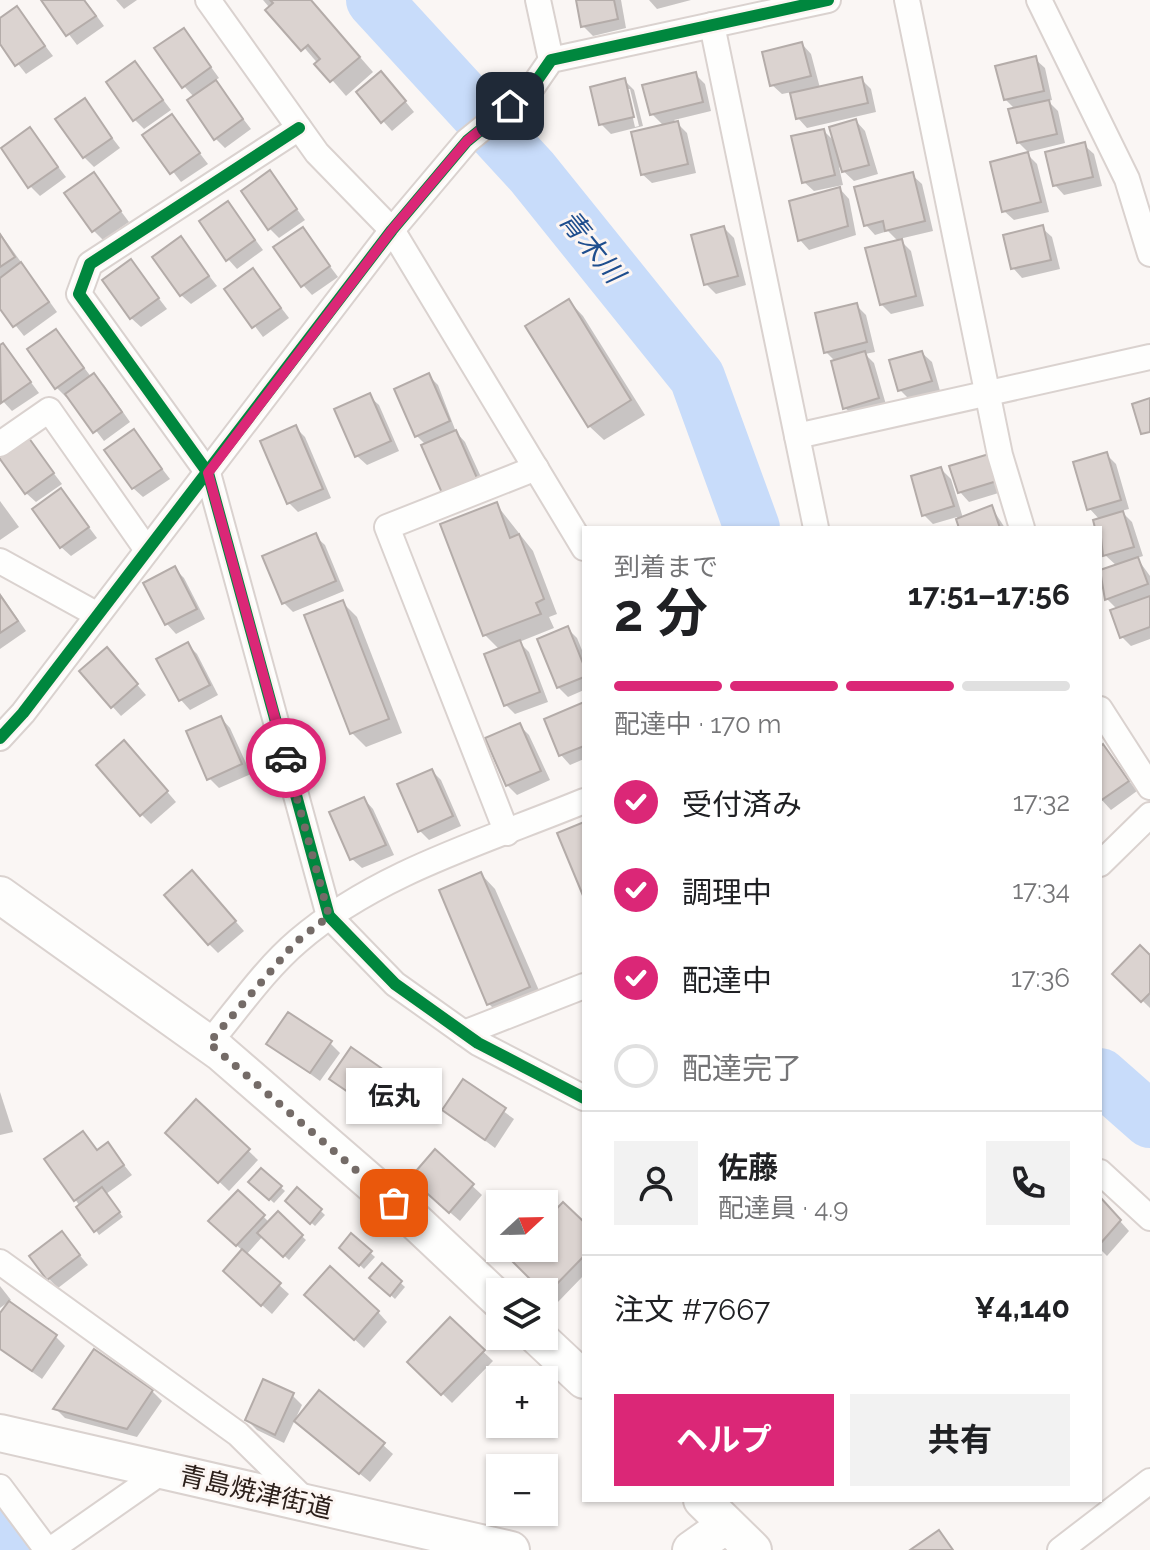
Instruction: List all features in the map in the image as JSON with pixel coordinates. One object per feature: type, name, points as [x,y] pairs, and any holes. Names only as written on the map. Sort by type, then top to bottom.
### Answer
[{"type":"street","points":[[208,0],[317,153],[392,230],[582,545]]},
{"type":"street","points":[[538,0],[551,60]]},
{"type":"street","points":[[0,738],[23,713],[392,230],[467,141],[531,89],[551,60],[828,0]]},
{"type":"street","points":[[907,0],[1000,455],[1021,526]]},
{"type":"street","points":[[1039,0],[1127,179],[1150,254]]},
{"type":"street","points":[[712,25],[816,526]]},
{"type":"street","points":[[299,128],[90,264],[79,294],[208,473],[329,916],[395,984],[464,1033],[582,1097]]},
{"type":"street","points":[[797,436],[1150,357]]},
{"type":"street","points":[[0,444],[49,410],[147,550]]},
{"type":"street","points":[[507,833],[387,527],[536,468]]},
{"type":"street","points":[[0,561],[96,614]]},
{"type":"street","points":[[1102,712],[1150,787]]},
{"type":"street","points":[[209,1043],[295,943],[329,916],[376,887],[582,802]]},
{"type":"street","points":[[1102,862],[1150,815]]},
{"type":"street","points":[[0,895],[209,1043],[415,1221],[486,1288]]},
{"type":"street","points":[[464,1033],[582,987]]},
{"type":"street","points":[[1102,1174],[1150,1218]]},
{"type":"street","points":[[0,1262],[238,1434],[310,1505]]},
{"type":"street","points":[[552,1350],[582,1378]]},
{"type":"street","name":"青島焼津街道","points":[[0,1433],[511,1550]]},
{"type":"street","points":[[0,1487],[49,1550],[163,1471]]},
{"type":"street","points":[[1060,1550],[1095,1509],[1150,1481]]},
{"type":"street","points":[[691,1550],[714,1512],[753,1550]]},
{"type":"building","points":[[41,0],[84,0],[96,16],[66,36]]},
{"type":"building","points":[[270,0],[311,0],[360,57],[330,82],[314,64],[320,59],[308,45],[301,51],[265,10],[273,3]]},
{"type":"building","points":[[576,0],[614,0],[618,19],[581,27]]},
{"type":"building","points":[[17,6],[45,46],[15,66],[0,44],[0,18]]},
{"type":"building","points":[[184,28],[211,67],[182,88],[154,48]]},
{"type":"building","points":[[802,42],[811,76],[770,86],[762,52]]},
{"type":"building","points":[[1036,56],[1044,91],[1004,100],[995,66]]},
{"type":"building","points":[[135,61],[163,100],[133,121],[106,82]]},
{"type":"building","points":[[381,71],[406,101],[381,123],[356,92]]},
{"type":"building","points":[[696,72],[703,102],[650,115],[642,85]]},
{"type":"building","points":[[862,77],[868,103],[796,119],[790,93]]},
{"type":"building","points":[[625,78],[634,117],[599,125],[590,87]]},
{"type":"building","points":[[216,80],[243,119],[214,140],[187,100]]},
{"type":"building","points":[[85,98],[112,138],[83,158],[55,119]]},
{"type":"building","points":[[1049,100],[1057,134],[1017,143],[1008,109]]},
{"type":"building","points":[[172,114],[200,153],[170,174],[142,135]]},
{"type":"building","points":[[856,119],[869,165],[842,172],[829,127]]},
{"type":"building","points":[[678,121],[688,164],[641,175],[631,132]]},
{"type":"building","points":[[30,127],[58,167],[28,188],[1,148]]},
{"type":"building","points":[[824,129],[835,175],[802,183],[791,136]]},
{"type":"building","points":[[1085,142],[1093,177],[1053,186],[1045,152]]},
{"type":"building","points":[[1028,152],[1041,202],[1002,212],[990,162]]},
{"type":"building","points":[[270,170],[297,209],[268,230],[241,191]]},
{"type":"building","points":[[94,172],[121,211],[92,232],[64,193]]},
{"type":"building","points":[[913,172],[925,221],[885,231],[883,221],[864,226],[854,187]]},
{"type":"building","points":[[840,187],[848,226],[798,241],[789,201]]},
{"type":"building","points":[[228,201],[255,240],[226,261],[199,221]]},
{"type":"building","points":[[1043,225],[1051,260],[1011,269],[1003,235]]},
{"type":"building","points":[[724,226],[738,276],[704,285],[691,235]]},
{"type":"building","points":[[303,227],[330,266],[301,287],[273,247]]},
{"type":"building","points":[[0,234],[15,257],[0,267]]},
{"type":"building","points":[[181,236],[209,276],[180,296],[152,257]]},
{"type":"building","points":[[902,239],[916,296],[880,305],[865,248]]},
{"type":"building","points":[[131,259],[159,298],[130,319],[102,280]]},
{"type":"building","points":[[21,262],[49,302],[13,327],[0,309],[0,278]]},
{"type":"building","points":[[253,268],[281,308],[252,328],[224,289]]},
{"type":"building","points":[[569,299],[631,400],[588,427],[525,326]]},
{"type":"building","points":[[857,303],[867,342],[824,353],[815,313]]},
{"type":"building","points":[[56,329],[84,368],[55,389],[27,349]]},
{"type":"building","points":[[3,343],[31,382],[1,403],[0,345]]},
{"type":"building","points":[[865,351],[879,398],[843,409],[831,361]]},
{"type":"building","points":[[922,351],[932,381],[898,391],[889,360]]},
{"type":"building","points":[[94,373],[122,412],[93,433],[65,394]]},
{"type":"building","points":[[429,373],[450,421],[415,437],[394,389]]},
{"type":"building","points":[[370,393],[391,441],[355,457],[334,409]]},
{"type":"building","points":[[1150,398],[1150,432],[1141,434],[1132,404]]},
{"type":"building","points":[[296,425],[323,489],[287,504],[260,441]]},
{"type":"building","points":[[134,429],[162,469],[132,489],[104,450]]},
{"type":"building","points":[[456,430],[477,478],[442,493],[421,445]]},
{"type":"building","points":[[26,434],[54,473],[25,494],[0,459],[0,453]]},
{"type":"building","points":[[1107,452],[1121,500],[1087,510],[1073,462]]},
{"type":"building","points":[[989,454],[997,481],[958,493],[949,466]]},
{"type":"building","points":[[941,467],[954,506],[922,516],[911,476]]},
{"type":"building","points":[[61,488],[89,527],[60,548],[32,509]]},
{"type":"building","points":[[497,502],[510,538],[519,534],[544,599],[536,603],[541,614],[483,636],[440,524]]},
{"type":"building","points":[[992,505],[999,526],[958,526],[956,519]]},
{"type":"building","points":[[1123,511],[1134,547],[1103,556],[1102,526],[1094,526],[1093,520]]},
{"type":"building","points":[[316,533],[336,581],[282,604],[262,556]]},
{"type":"building","points":[[1138,557],[1148,584],[1105,600],[1102,569]]},
{"type":"building","points":[[175,566],[197,609],[165,625],[143,583]]},
{"type":"building","points":[[0,595],[18,621],[0,633]]},
{"type":"building","points":[[1150,596],[1150,627],[1120,638],[1110,610]]},
{"type":"building","points":[[343,600],[389,719],[350,734],[304,615]]},
{"type":"building","points":[[568,626],[582,661],[582,678],[557,688],[537,639]]},
{"type":"building","points":[[520,640],[540,692],[504,706],[484,654]]},
{"type":"building","points":[[188,642],[210,685],[179,701],[156,659]]},
{"type":"building","points":[[107,647],[138,684],[111,708],[79,671]]},
{"type":"building","points":[[582,703],[582,747],[559,756],[544,719]]},
{"type":"building","points":[[221,716],[242,764],[207,780],[186,731]]},
{"type":"building","points":[[520,723],[541,771],[506,786],[485,738]]},
{"type":"building","points":[[124,740],[168,791],[140,816],[96,765]]},
{"type":"building","points":[[1102,745],[1129,781],[1102,800]]},
{"type":"building","points":[[432,769],[453,816],[418,832],[397,784]]},
{"type":"building","points":[[364,797],[386,845],[350,860],[329,812]]},
{"type":"building","points":[[582,823],[582,893],[557,833]]},
{"type":"building","points":[[192,870],[236,921],[208,945],[164,895]]},
{"type":"building","points":[[481,872],[530,987],[487,1005],[439,890]]},
{"type":"building","points":[[1140,945],[1150,955],[1150,993],[1141,1002],[1112,974]]},
{"type":"building","points":[[288,1012],[332,1041],[310,1073],[266,1044]]},
{"type":"building","points":[[351,1047],[394,1077],[373,1109],[329,1079]]},
{"type":"building","points":[[463,1079],[506,1108],[485,1140],[442,1110]]},
{"type":"building","points":[[196,1099],[250,1149],[218,1183],[165,1133]]},
{"type":"building","points":[[83,1131],[97,1150],[108,1142],[124,1165],[74,1201],[44,1159]]},
{"type":"building","points":[[435,1149],[474,1184],[449,1213],[410,1178]]},
{"type":"building","points":[[261,1168],[282,1186],[269,1200],[248,1182]]},
{"type":"building","points":[[102,1187],[120,1212],[94,1232],[76,1207]]},
{"type":"building","points":[[297,1187],[322,1209],[310,1224],[285,1201]]},
{"type":"building","points":[[238,1190],[265,1215],[236,1246],[208,1221]]},
{"type":"building","points":[[1102,1199],[1121,1220],[1102,1242]]},
{"type":"building","points":[[563,1202],[582,1220],[582,1258],[558,1283],[558,1278],[529,1278],[513,1262],[558,1262],[558,1207]]},
{"type":"building","points":[[278,1211],[303,1235],[283,1257],[257,1233]]},
{"type":"building","points":[[62,1231],[80,1255],[47,1280],[29,1256]]},
{"type":"building","points":[[351,1233],[372,1251],[359,1266],[339,1248]]},
{"type":"building","points":[[242,1249],[281,1283],[261,1306],[223,1271]]},
{"type":"building","points":[[382,1263],[402,1281],[390,1296],[369,1278]]},
{"type":"building","points":[[330,1266],[379,1311],[354,1340],[304,1295]]},
{"type":"building","points":[[9,1301],[57,1335],[32,1371],[0,1349],[0,1313]]},
{"type":"building","points":[[450,1317],[485,1350],[441,1395],[407,1362]]},
{"type":"building","points":[[94,1349],[153,1390],[127,1429],[53,1409]]},
{"type":"building","points":[[263,1379],[294,1393],[275,1435],[245,1420]]},
{"type":"building","points":[[319,1390],[385,1443],[359,1474],[294,1421]]},
{"type":"building","points":[[939,1530],[953,1550],[910,1550]]},
{"type":"waterway","name":"青木川","points":[[374,0],[532,172],[697,377],[751,526]]},
{"type":"waterway","name":"青木川","points":[[1102,1078],[1150,1120]]},
{"type":"waterway","points":[[0,1516],[26,1550]]},
{"type":"cycle path","points":[[0,738],[23,713],[392,230],[467,141],[531,89],[551,60],[828,0]]},
{"type":"cycle path","points":[[299,128],[90,264],[79,294],[208,473],[329,916],[395,984],[478,1043],[582,1097]]},
{"type":"way so far","points":[[286,758],[329,916],[295,943],[209,1043],[394,1203]]},
{"type":"place","name":"伝丸","points":[[394,1203]]},
{"type":"route","points":[[286,758],[208,473],[392,230],[467,141],[510,106]]}]
